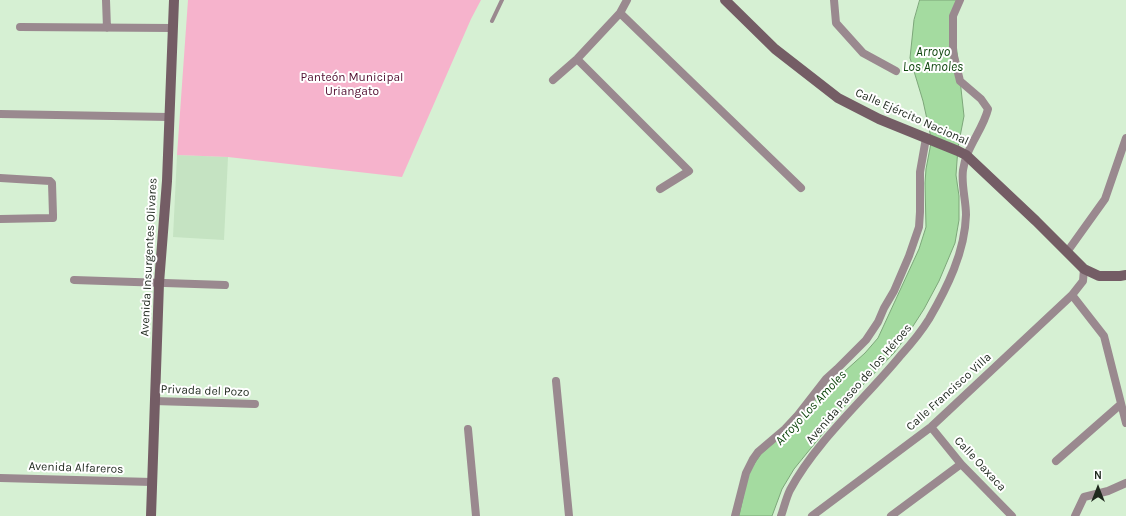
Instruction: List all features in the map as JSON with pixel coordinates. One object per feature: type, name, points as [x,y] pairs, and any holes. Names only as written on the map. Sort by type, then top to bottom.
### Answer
[{"type":"street","points":[[106,0],[107,28]]},
{"type":"street","name":"Avenida Insurgentes Olivares","points":[[151,516],[159,283],[166,181],[174,0]]},
{"type":"street","points":[[553,80],[577,59],[620,13],[626,0]]},
{"type":"street","name":"Calle Ejército Nacional","points":[[725,0],[775,50],[838,98],[879,119],[962,153],[1036,221],[1084,269],[1099,276],[1126,275]]},
{"type":"street","points":[[834,0],[836,23],[863,53],[896,71]]},
{"type":"street","name":"Avenida Paseo de los Héroes","points":[[781,516],[789,491],[810,458],[909,346],[928,321],[951,277],[958,260],[964,237],[966,215],[962,153],[986,117],[988,109],[981,99],[960,81],[953,52],[953,16],[960,0]]},
{"type":"street","points":[[620,13],[801,188]]},
{"type":"street","points":[[20,27],[172,28]]},
{"type":"street","points":[[577,59],[689,171],[660,189]]},
{"type":"street","points":[[0,114],[169,117]]},
{"type":"street","points":[[1067,252],[1105,199],[1126,138]]},
{"type":"street","name":"Avenida Paseo de los Héroes","points":[[735,516],[746,473],[753,459],[758,452],[785,429],[798,415],[826,378],[866,340],[878,322],[894,291],[909,256],[919,227],[920,172],[928,139]]},
{"type":"street","points":[[0,178],[50,181],[52,183],[53,215],[53,218],[0,218]]},
{"type":"street","name":"Calle Francisco Villa","points":[[812,516],[931,427],[1072,296],[1083,281],[1084,269]]},
{"type":"street","points":[[74,280],[225,284]]},
{"type":"street","points":[[1072,296],[1104,336],[1126,423]]},
{"type":"street","points":[[556,381],[569,516]]},
{"type":"street","name":"Privada del Pozo","points":[[154,401],[255,404]]},
{"type":"street","points":[[1056,461],[1121,404]]},
{"type":"street","name":"Calle Oaxaca","points":[[931,427],[961,464],[1012,516]]},
{"type":"street","points":[[468,429],[476,516]]},
{"type":"street","points":[[891,516],[961,464]]},
{"type":"street","name":"Avenida Alfareros","points":[[0,478],[152,482]]},
{"type":"street","points":[[1075,516],[1084,497],[1108,491],[1126,483]]},
{"type":"lane","points":[[492,21],[502,0]]},
{"type":"shaded area","points":[[177,155],[228,157],[224,240],[173,237]]},
{"type":"green space","name":"Panteón Municipal Uriangato","points":[[188,0],[481,0],[471,19],[402,177],[228,157],[177,155]]},
{"type":"water","name":"Arroyo Los Amoles","points":[[920,0],[960,0],[953,16],[964,116],[958,147],[956,175],[959,196],[959,220],[955,243],[939,281],[924,309],[906,337],[894,353],[858,390],[794,469],[782,489],[772,516],[739,516],[748,473],[761,454],[799,420],[824,390],[865,353],[878,338],[919,249],[926,227],[925,183],[931,143],[923,101],[910,58],[914,20]]}]
